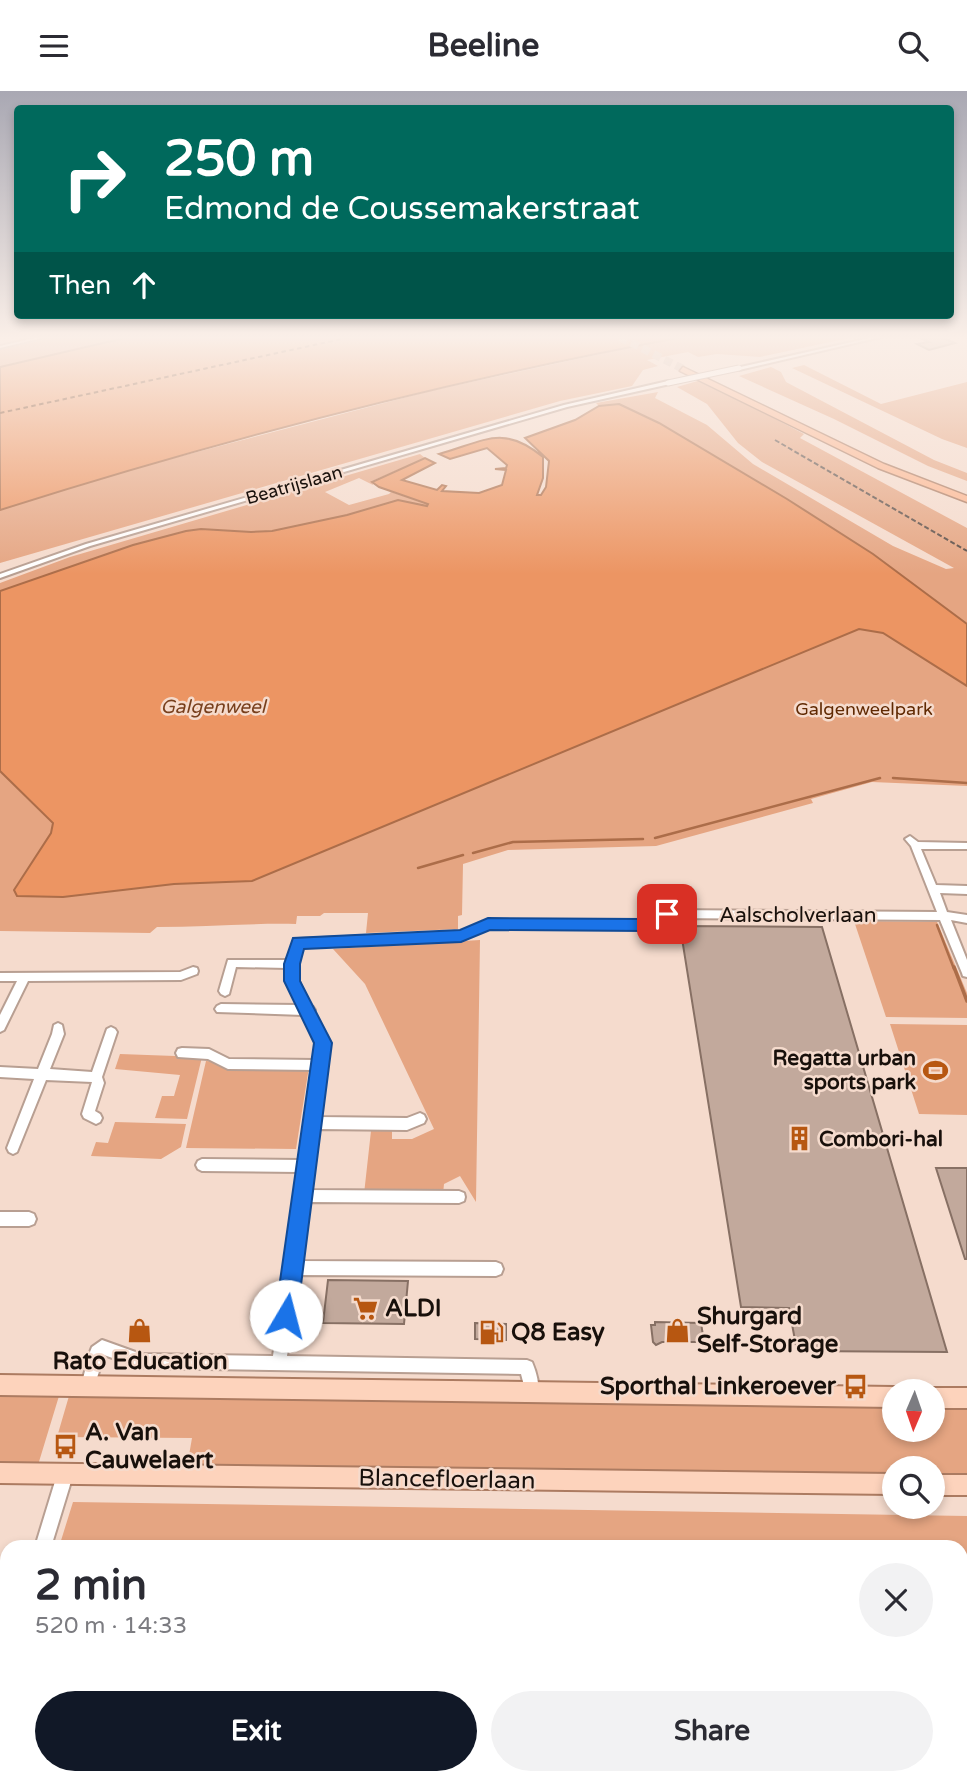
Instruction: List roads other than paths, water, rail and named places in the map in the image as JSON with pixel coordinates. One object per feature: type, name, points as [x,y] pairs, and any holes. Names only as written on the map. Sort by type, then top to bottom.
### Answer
[{"type":"highway","points":[[784,416],[881,466],[967,499]]},
{"type":"highway","points":[[793,416],[867,451],[967,491]]},
{"type":"main road","points":[[0,1385],[882,1397]]},
{"type":"main road","points":[[945,1398],[967,1398]]},
{"type":"main road","name":"Blancefloerlaan","points":[[0,1473],[882,1484]]},
{"type":"main road","points":[[945,1485],[967,1485]]},
{"type":"street","name":"Beatrijslaan","points":[[0,574],[77,548],[535,416]]},
{"type":"street","points":[[967,846],[913,842],[967,970]]},
{"type":"street","points":[[933,889],[967,890]]},
{"type":"street","name":"Aalscholverlaan","points":[[292,964],[298,943],[461,936],[488,924],[645,925],[667,914],[944,916],[967,919]]},
{"type":"street","points":[[225,991],[232,963],[292,964],[292,981],[309,1010],[323,1043],[279,1364]]},
{"type":"street","points":[[0,977],[181,976],[192,971]]},
{"type":"street","points":[[0,1027],[23,978]]},
{"type":"street","points":[[221,1009],[309,1010]]},
{"type":"street","points":[[13,1148],[58,1034],[58,1028]]},
{"type":"street","points":[[96,1118],[88,1114],[98,1083],[96,1077],[111,1032]]},
{"type":"street","points":[[182,1053],[209,1054],[228,1064],[320,1065]]},
{"type":"street","points":[[0,1072],[96,1077]]},
{"type":"street","points":[[311,1123],[407,1124],[420,1119]]},
{"type":"street","points":[[202,1165],[306,1166]]},
{"type":"street","points":[[303,1196],[459,1198]]},
{"type":"street","points":[[0,1219],[29,1219]]},
{"type":"street","points":[[293,1268],[496,1269]]},
{"type":"street","points":[[88,1386],[97,1352],[102,1347],[141,1361],[527,1367],[532,1392]]},
{"type":"street","points":[[45,1540],[65,1475]]},
{"type":"water","points":[[0,416],[327,416],[169,459],[0,510]]},
{"type":"water","name":"Galgenweel","points":[[582,416],[644,416],[787,499],[873,554],[967,624],[967,686],[883,633],[859,629],[252,881],[174,884],[63,897],[17,896],[14,890],[51,833],[53,823],[0,771],[0,591],[133,545],[186,531],[272,531],[347,515],[398,500],[427,506],[428,504],[372,482],[425,458],[435,463],[402,480],[437,490],[442,485],[446,486],[442,491],[479,493],[502,485],[506,470],[495,469],[506,468],[507,465],[487,448],[450,459],[439,454],[493,438],[516,441],[543,457],[543,478],[537,495],[541,495],[546,487],[549,461],[525,438]]},
{"type":"waterway","points":[[655,838],[880,778]]},
{"type":"waterway","points":[[893,778],[967,783]]},
{"type":"waterway","points":[[473,853],[513,842],[643,839]]},
{"type":"waterway","points":[[418,868],[463,855]]},
{"type":"waterway","points":[[937,925],[954,969]]},
{"type":"waterway","points":[[954,967],[967,1001]]},
{"type":"railway","points":[[775,440],[967,551]]},
{"type":"place","name":"Regatta urban sports park","points":[[936,1070]]},
{"type":"place","name":"Combori-hal","points":[[799,1139]]},
{"type":"place","name":"ALDI","points":[[365,1308]]},
{"type":"place","name":"Rato Education","points":[[140,1330]]},
{"type":"place","name":"Shurgard Self-Storage","points":[[677,1330]]},
{"type":"place","name":"Q8 Easy","points":[[491,1332]]},
{"type":"place","name":"Sporthal Linkeroever","points":[[856,1386]]},
{"type":"place","name":"A. Van Cauwelaert","points":[[65,1446]]},
{"type":"park label","name":"Galgenweelpark","points":[[864,709]]}]
